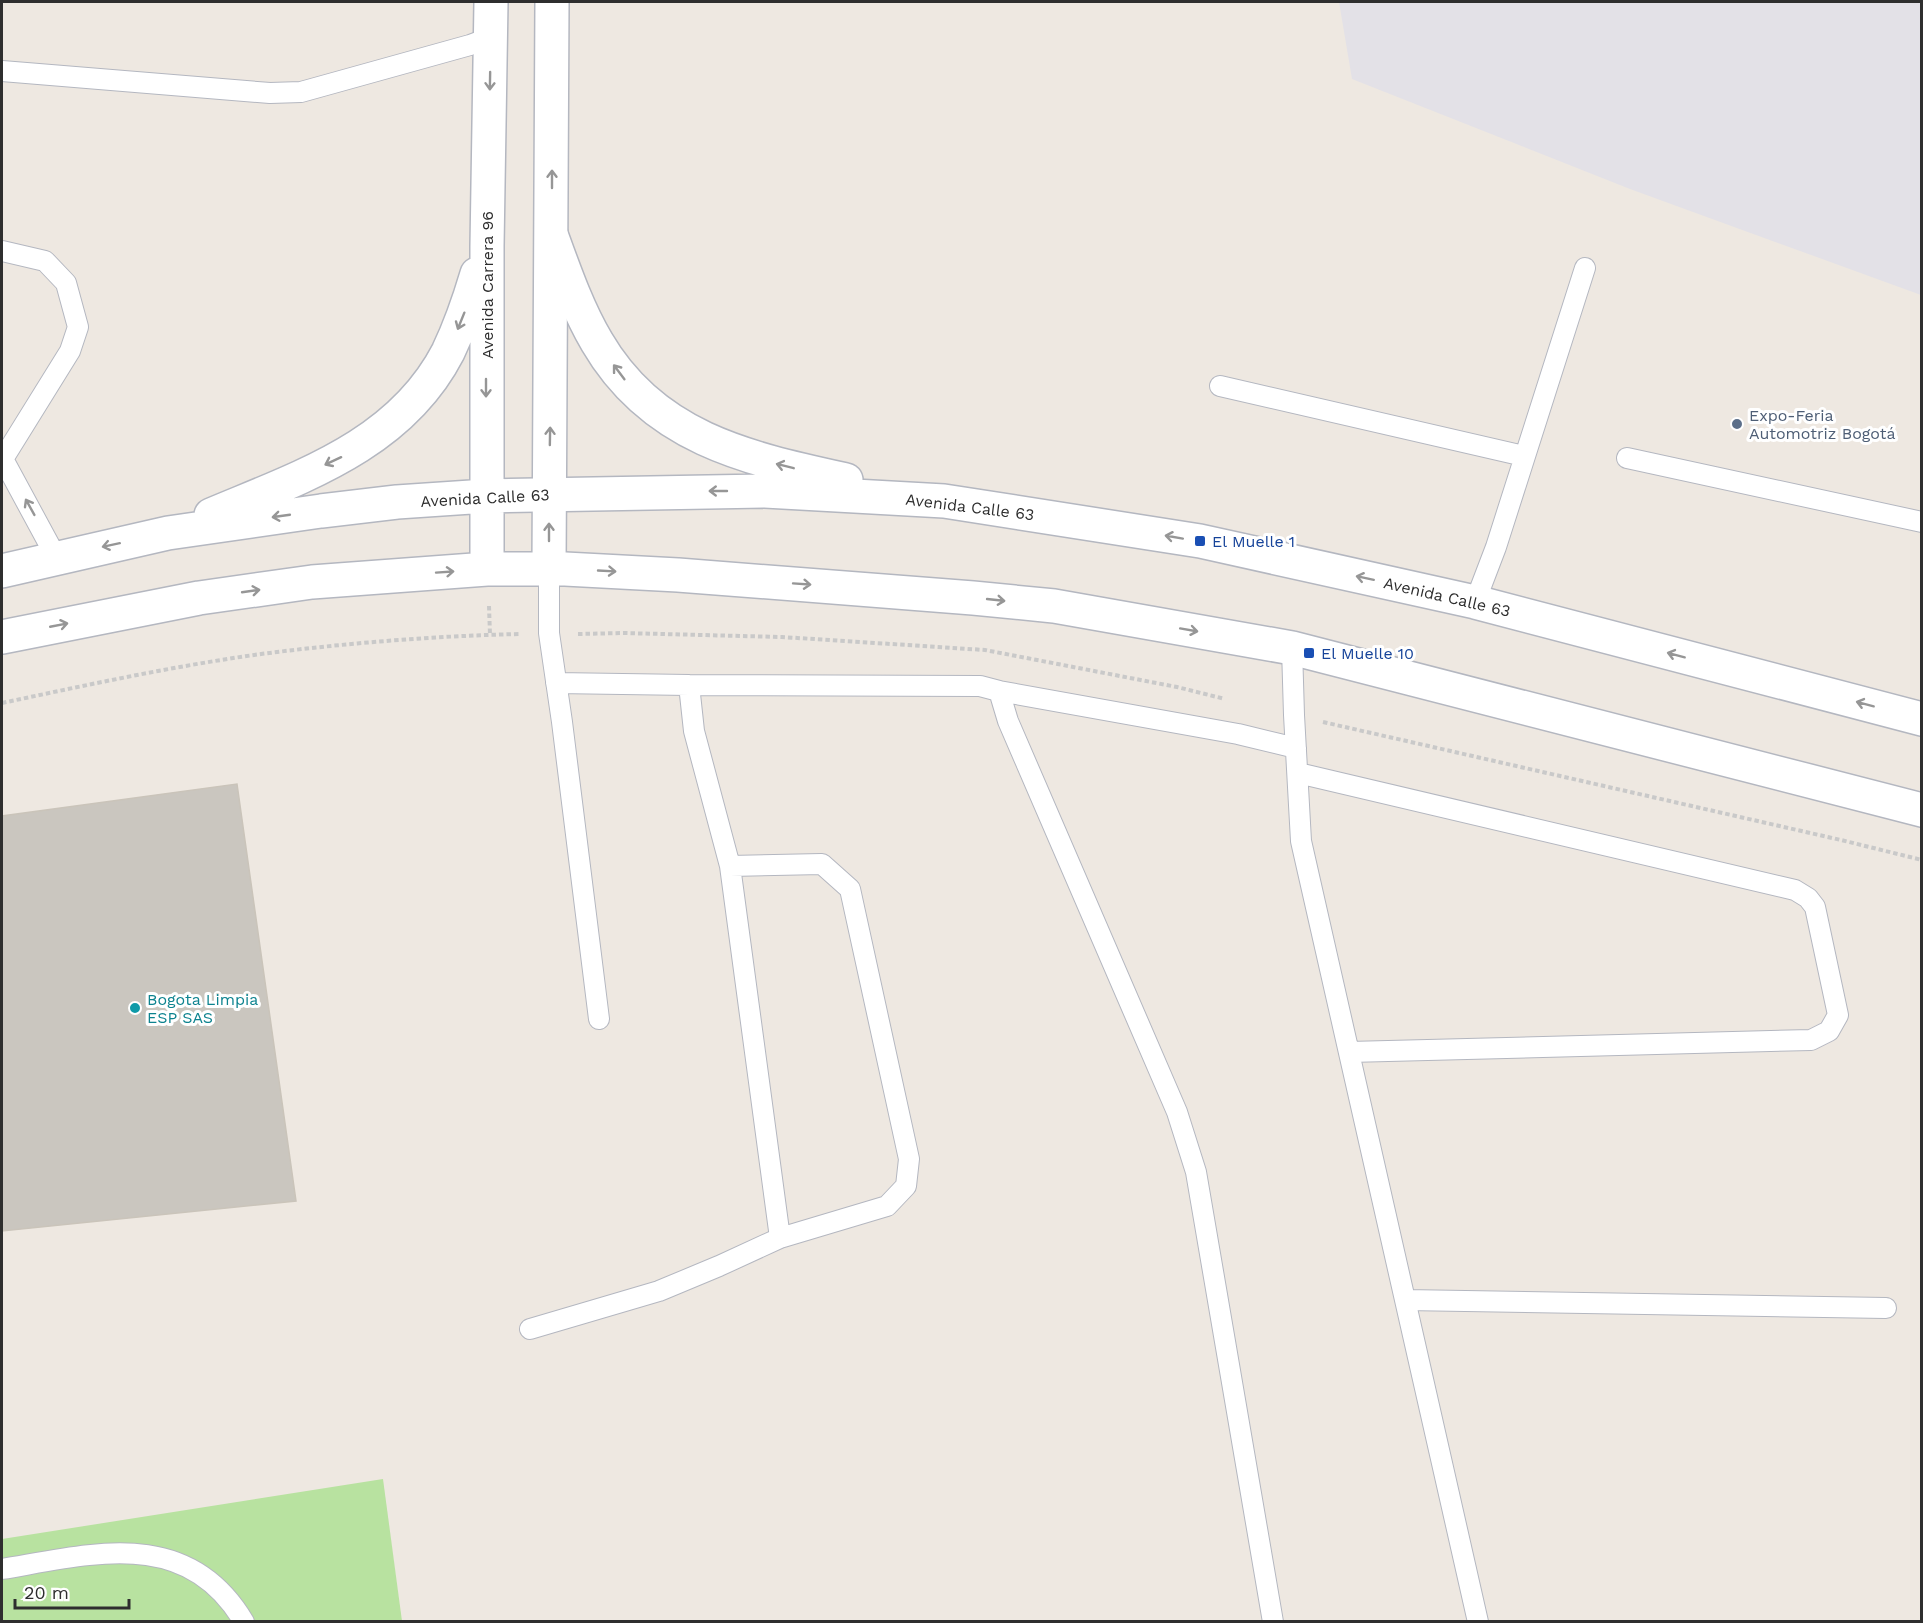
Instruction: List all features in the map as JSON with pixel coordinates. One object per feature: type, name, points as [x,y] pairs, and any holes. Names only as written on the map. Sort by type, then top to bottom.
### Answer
[{"type":"main road","name":"Avenida Carrera 96","points":[[487,569],[487,246],[491,2]]},
{"type":"main road","points":[[549,568],[552,2]]},
{"type":"main road","points":[[552,237],[597,343],[623,378],[654,408],[685,430],[757,459],[944,501]]},
{"type":"main road","points":[[168,533],[340,458],[372,439],[400,416],[447,354],[463,318],[487,246]]},
{"type":"main road","name":"Avenida Calle 63","points":[[2,571],[168,533],[397,502],[486,496],[765,491],[944,501],[1200,542],[1475,602],[1922,719]]},
{"type":"main road","points":[[2,637],[199,598],[312,582],[487,569],[549,568],[678,575],[974,598],[1054,606],[1292,648],[1922,810]]},
{"type":"lane","points":[[2,71],[270,93],[301,92],[470,45],[490,37]]},
{"type":"lane","points":[[2,251],[45,261],[66,283],[78,327],[70,351],[2,459],[56,557]]},
{"type":"lane","points":[[1475,602],[1496,547],[1584,268]]},
{"type":"lane","points":[[1220,386],[1524,456]]},
{"type":"lane","points":[[1627,458],[1922,522]]},
{"type":"lane","points":[[549,568],[549,633],[598,1019]]},
{"type":"lane","points":[[1292,648],[1301,841],[1478,1622]]},
{"type":"lane","points":[[556,683],[980,686],[1296,747]]},
{"type":"lane","points":[[689,685],[694,731],[730,866],[780,1238]]},
{"type":"lane","points":[[999,691],[1008,722],[1178,1112],[1196,1172],[1273,1622]]},
{"type":"lane","points":[[1298,773],[1795,890],[1808,898],[1815,907],[1838,1015],[1829,1031],[1810,1040],[1349,1052]]},
{"type":"lane","points":[[530,1329],[659,1291],[780,1238],[887,1206],[906,1186],[909,1159],[850,889],[822,864],[730,866]]},
{"type":"lane","points":[[1405,1300],[1886,1308]]},
{"type":"lane","points":[[2,1569],[95,1554],[132,1552],[170,1559],[200,1573],[228,1599],[244,1622]]},
{"type":"shaded area","points":[[1339,2],[1921,2],[1921,295],[1630,189],[1352,79]]},
{"type":"green space","points":[[383,1479],[402,1621],[2,1622],[2,1539]]},
{"type":"building","name":"Bogota Limpia ESP SAS","points":[[237,784],[296,1201],[2,1231],[2,816]]},
{"type":"place","name":"Expo-Feria Automotriz Bogotá","points":[[1737,424]]},
{"type":"place","name":"El Muelle 1","points":[[1200,541]]},
{"type":"place","name":"El Muelle 10","points":[[1309,653]]},
{"type":"place","name":"Bogota Limpia ESP SAS","points":[[135,1008]]}]
